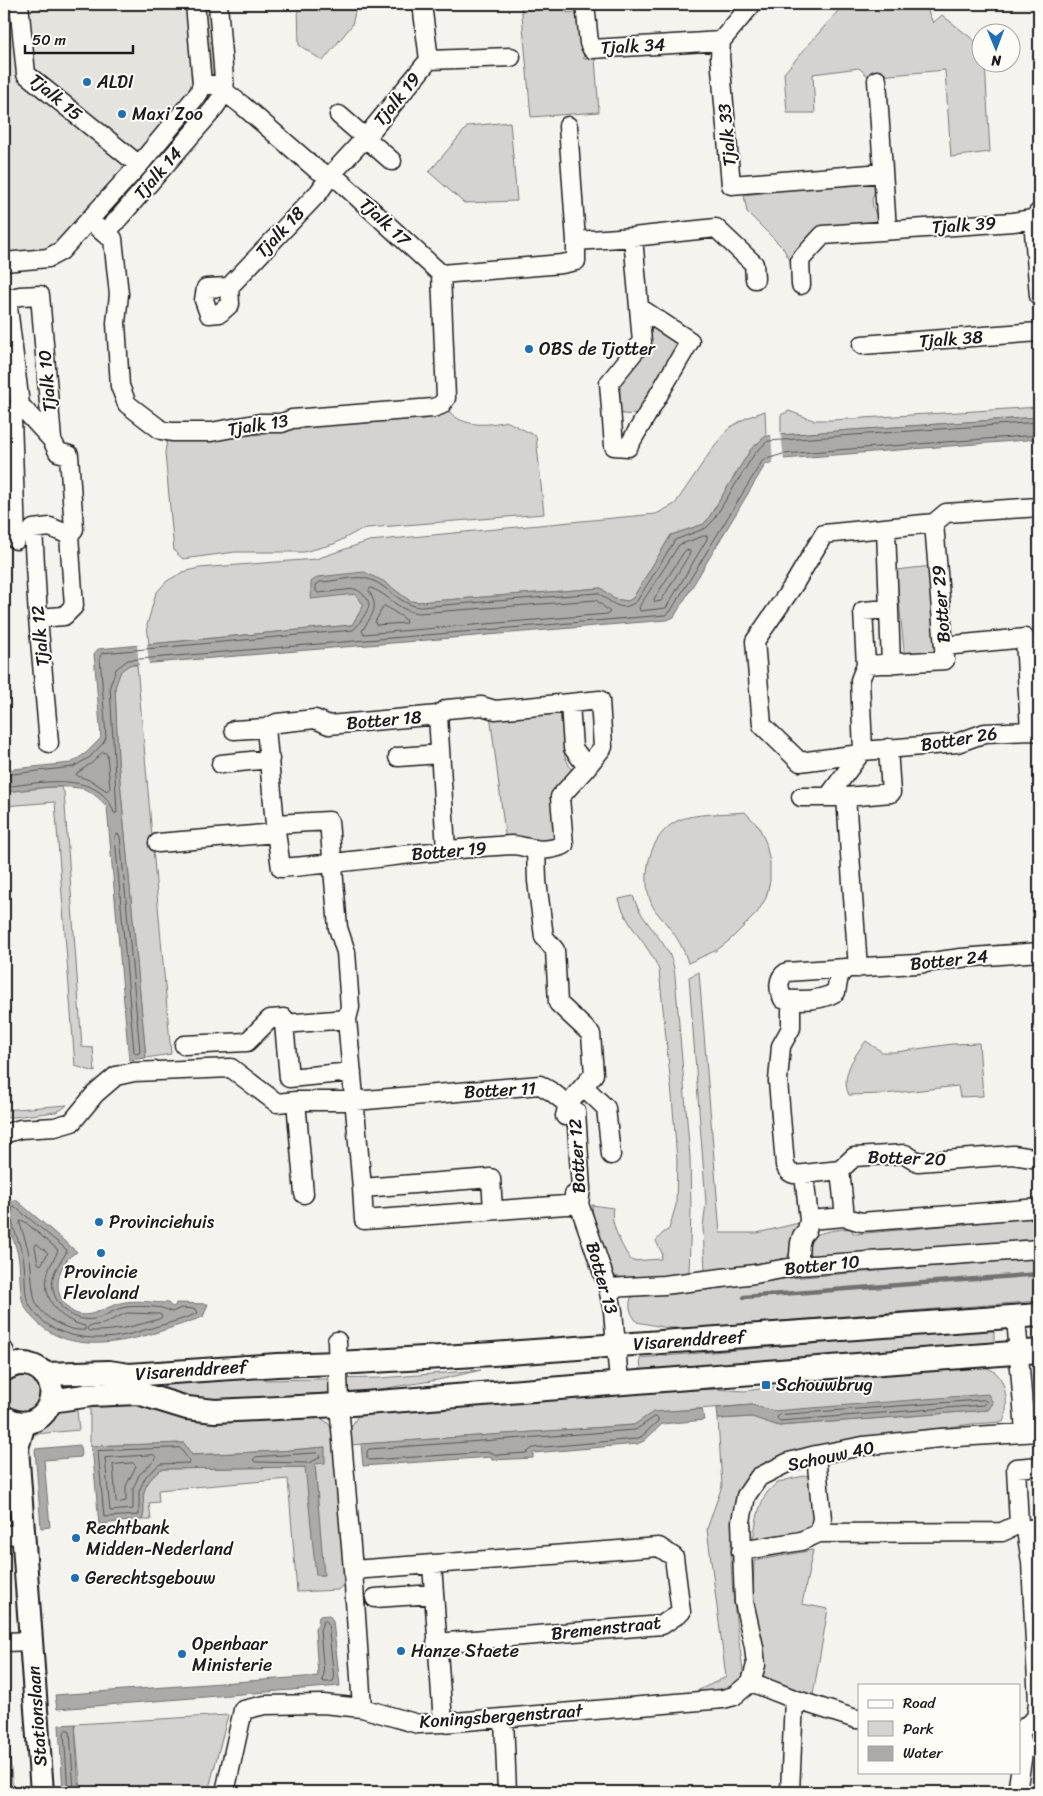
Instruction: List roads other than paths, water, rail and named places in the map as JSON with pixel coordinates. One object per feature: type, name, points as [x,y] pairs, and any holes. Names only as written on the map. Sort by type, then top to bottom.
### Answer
[{"type":"main road","name":"Visarenddreef","points":[[44,1374],[108,1372],[129,1375],[493,1354],[1039,1315]]},
{"type":"main road","name":"Visarenddreef","points":[[51,1401],[91,1395],[138,1393],[187,1408],[215,1411],[339,1405],[1029,1352]]},
{"type":"main road","points":[[6,1362],[28,1364],[37,1368],[50,1382],[52,1392],[51,1401],[41,1417],[33,1421],[9,1422],[17,1448],[12,1534]]},
{"type":"main road","points":[[4,1450],[12,1534],[18,1641]]},
{"type":"main road","name":"Stationslaan","points":[[18,1641],[29,1792]]},
{"type":"main road","name":"Stationslaan","points":[[18,1641],[42,1792]]},
{"type":"street","name":"Tjalk 15","points":[[19,4],[26,74],[139,165]]},
{"type":"street","points":[[195,4],[202,84]]},
{"type":"street","points":[[218,4],[224,92]]},
{"type":"street","name":"Tjalk 19","points":[[330,176],[366,137],[429,60],[422,4]]},
{"type":"street","name":"Tjalk 34","points":[[585,4],[589,43],[592,49],[721,41]]},
{"type":"street","points":[[721,41],[752,4]]},
{"type":"street","name":"Tjalk 33","points":[[721,41],[720,57],[731,185],[883,173]]},
{"type":"street","name":"Tjalk 19","points":[[429,60],[511,57]]},
{"type":"street","points":[[877,80],[887,230]]},
{"type":"street","name":"Tjalk 14","points":[[4,262],[48,258],[61,251],[88,218],[139,165],[199,93],[202,84]]},
{"type":"street","name":"Tjalk 17","points":[[202,84],[215,85],[242,105],[316,169],[341,182],[441,274]]},
{"type":"street","name":"Tjalk 14","points":[[105,234],[212,111],[224,92]]},
{"type":"street","name":"Tjalk 19","points":[[339,115],[392,161]]},
{"type":"street","points":[[441,274],[562,264],[576,261],[568,126]]},
{"type":"street","name":"Tjalk 18","points":[[229,287],[311,200],[330,176]]},
{"type":"street","points":[[1036,216],[1039,296]]},
{"type":"street","name":"Tjalk 39","points":[[801,285],[800,260],[823,235],[1013,222],[1036,216]]},
{"type":"street","points":[[88,218],[105,234]]},
{"type":"street","points":[[576,241],[716,228],[754,264],[755,279]]},
{"type":"street","name":"Tjalk 13","points":[[105,234],[113,239],[116,255],[119,294],[116,323],[120,386],[127,404],[161,430],[172,432],[211,432],[260,423],[282,423],[292,419],[433,408],[441,405],[446,398],[441,274]]},
{"type":"street","points":[[633,237],[642,342],[610,383],[614,446],[628,447],[690,341],[640,308]]},
{"type":"street","name":"Tjalk 10","points":[[20,293],[40,295],[52,440],[20,405],[7,299],[20,293]]},
{"type":"street","name":"Tjalk 38","points":[[862,345],[1039,332]]},
{"type":"street","name":"Tjalk 10","points":[[20,405],[12,417],[10,541],[33,535],[50,527],[69,535]]},
{"type":"street","points":[[613,419],[636,423],[644,421]]},
{"type":"street","points":[[38,618],[64,616],[74,606],[69,535],[74,529],[69,455],[58,452],[52,440]]},
{"type":"street","points":[[891,664],[886,529],[934,523],[946,513],[1039,508]]},
{"type":"street","name":"Botter 29","points":[[866,665],[945,660],[934,523]]},
{"type":"street","name":"Botter 26","points":[[886,529],[824,534],[793,586],[755,641],[762,725],[800,762],[888,748],[957,743],[985,733],[1035,731]]},
{"type":"street","name":"Tjalk 12","points":[[33,535],[49,743]]},
{"type":"street","points":[[798,1266],[800,1243],[802,1236],[807,1230],[809,1220],[804,1174],[794,1175],[788,1172],[785,1165],[778,1081],[781,1046],[791,1028],[791,1000],[826,998],[836,992],[839,976],[852,968],[852,903],[837,797],[861,753],[860,680],[866,665],[863,611],[889,609]]},
{"type":"street","points":[[944,646],[1032,637],[1035,731]]},
{"type":"street","name":"Botter 18","points":[[266,728],[277,723],[316,719],[329,725],[438,715],[447,709],[482,706],[495,710],[600,700],[603,747],[587,768]]},
{"type":"street","points":[[570,703],[573,748],[587,768]]},
{"type":"street","name":"Botter 18","points":[[438,715],[446,850]]},
{"type":"street","points":[[234,730],[266,728]]},
{"type":"street","name":"Botter 19","points":[[266,728],[281,868],[333,864],[446,850],[514,845],[551,850],[564,845],[560,797],[587,768]]},
{"type":"street","points":[[801,797],[837,797],[891,793],[888,748]]},
{"type":"street","points":[[398,757],[440,754]]},
{"type":"street","points":[[221,764],[270,759]]},
{"type":"street","points":[[158,843],[329,821],[340,935],[346,952],[350,1007],[348,1018],[364,1220],[579,1204]]},
{"type":"street","name":"Botter 12","points":[[536,849],[537,881],[544,937],[554,950],[558,1003],[591,1034],[594,1074],[568,1104],[576,1111],[579,1204]]},
{"type":"street","name":"Botter 24","points":[[791,1000],[783,999],[780,992],[779,981],[782,975],[787,972],[917,964],[961,958],[1039,952]]},
{"type":"street","points":[[184,1045],[247,1042],[270,1019],[284,1018],[289,1078],[352,1072]]},
{"type":"street","points":[[284,1024],[348,1018]]},
{"type":"street","name":"Botter 11","points":[[4,1134],[20,1129],[54,1127],[72,1122],[96,1094],[116,1076],[134,1072],[231,1068],[276,1103],[355,1101],[540,1085],[568,1104]]},
{"type":"street","name":"Botter 12","points":[[584,1087],[606,1108],[611,1155]]},
{"type":"street","points":[[296,1101],[304,1194]]},
{"type":"street","name":"Botter 20","points":[[804,1174],[840,1170],[854,1157],[905,1154],[918,1162],[1013,1155],[1039,1159]]},
{"type":"street","points":[[840,1170],[845,1217]]},
{"type":"street","points":[[362,1188],[490,1178],[493,1210]]},
{"type":"street","name":"Botter 13","points":[[579,1204],[614,1311],[619,1382]]},
{"type":"street","points":[[809,1220],[845,1217],[861,1222],[1039,1208]]},
{"type":"street","name":"Botter 10","points":[[608,1288],[664,1285],[746,1275],[798,1266],[1038,1248]]},
{"type":"street","points":[[1016,1318],[1029,1352],[1032,1432]]},
{"type":"street","points":[[337,1341],[339,1405],[362,1708]]},
{"type":"street","name":"Schouw 40","points":[[751,1682],[756,1665],[744,1602],[741,1522],[746,1496],[759,1477],[789,1462],[864,1446],[1032,1432]]},
{"type":"street","points":[[816,1455],[822,1519],[819,1533]]},
{"type":"street","points":[[1017,1792],[1026,1738],[1036,1718],[1038,1703],[1028,1527],[1016,1468],[1039,1466]]},
{"type":"street","points":[[741,1551],[801,1540],[819,1533],[1002,1532],[1028,1527]]},
{"type":"street","name":"Bremenstraat","points":[[353,1570],[659,1547],[674,1557],[681,1612],[662,1625],[436,1643]]},
{"type":"street","points":[[432,1564],[443,1723]]},
{"type":"street","points":[[375,1598],[434,1594]]},
{"type":"street","points":[[751,1682],[794,1699],[858,1719]]},
{"type":"street","name":"Koningsbergenstraat","points":[[225,1792],[242,1710],[265,1705],[324,1704],[362,1708],[418,1724],[443,1723],[723,1699],[734,1696],[751,1682]]},
{"type":"street","points":[[790,1792],[794,1699]]},
{"type":"street","points":[[504,1719],[507,1792]]},
{"type":"water","points":[[1039,417],[1039,439],[783,459],[765,465],[674,617],[667,620],[129,665],[121,671],[115,687],[118,760],[146,1058],[129,1060],[107,807],[95,795],[79,788],[51,787],[4,792],[4,770],[71,763],[86,753],[101,738],[94,654],[98,649],[352,625],[364,605],[355,594],[311,599],[311,582],[318,577],[364,572],[383,581],[410,601],[419,602],[601,588],[614,599],[628,601],[633,598],[671,535],[704,524],[751,449],[766,436]]},
{"type":"water","points":[[15,1199],[77,1252],[65,1262],[58,1279],[60,1296],[70,1310],[86,1315],[131,1301],[168,1303],[172,1307],[176,1303],[208,1304],[203,1317],[142,1337],[120,1341],[76,1342],[57,1336],[39,1324],[23,1303],[18,1254],[7,1220],[7,1206]]},
{"type":"water","points":[[988,1394],[993,1403],[988,1410],[779,1426],[752,1417],[718,1419],[717,1408],[752,1405],[774,1411]]},
{"type":"water","points":[[702,1409],[704,1420],[662,1424],[644,1441],[637,1444],[533,1453],[533,1458],[492,1460],[491,1457],[363,1466],[361,1444],[634,1425],[653,1412]]},
{"type":"water","points":[[184,1443],[192,1455],[325,1447],[325,1463],[315,1464],[324,1575],[316,1575],[305,1467],[161,1469],[145,1488],[142,1520],[99,1524],[93,1457],[90,1446]]},
{"type":"water","points":[[80,1445],[81,1457],[44,1460],[50,1527],[41,1528],[35,1449]]},
{"type":"water","points":[[329,1615],[333,1621],[340,1686],[57,1709],[55,1695],[318,1676],[315,1628],[318,1624],[319,1616]]},
{"type":"water","points":[[75,1724],[79,1792],[63,1792],[59,1725]]},
{"type":"waterway","points":[[744,1297],[1039,1274]]},
{"type":"place","name":"ALDI","points":[[87,82]]},
{"type":"place","name":"Maxi Zoo","points":[[122,114]]},
{"type":"place","name":"OBS de Tjotter","points":[[529,349]]},
{"type":"place","name":"Provinciehuis","points":[[99,1222]]},
{"type":"place","name":"Provincie Flevoland","points":[[101,1253]]},
{"type":"place","name":"Schouwbrug","points":[[766,1385]]},
{"type":"place","name":"Rechtbank Midden-Nederland","points":[[76,1538]]},
{"type":"place","name":"Gerechtsgebouw","points":[[75,1578]]},
{"type":"place","name":"Hanze Staete","points":[[401,1651]]},
{"type":"place","name":"Openbaar Ministerie","points":[[182,1654]]}]
